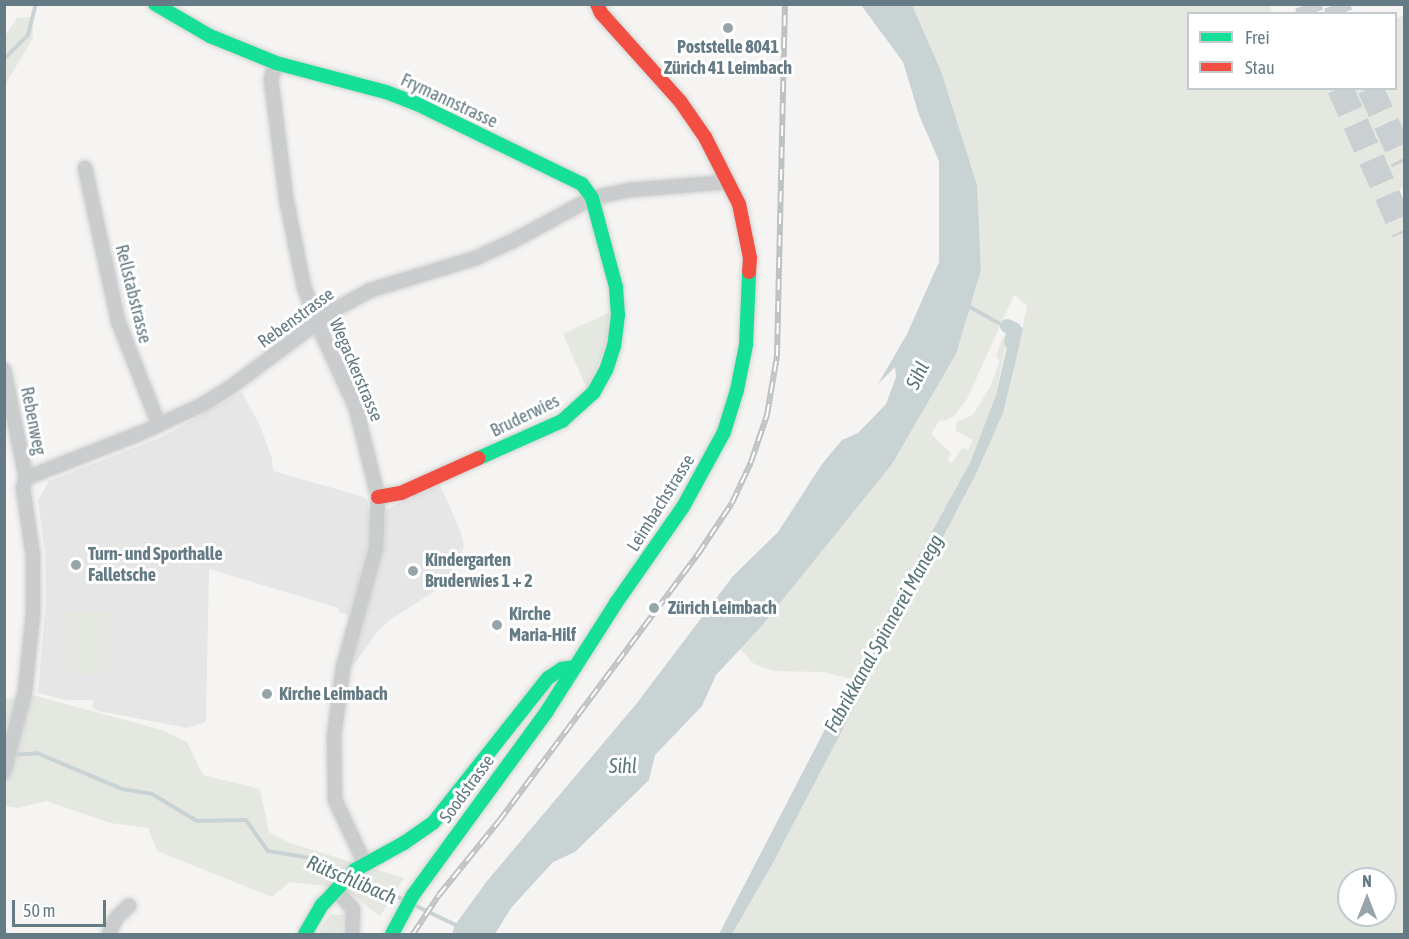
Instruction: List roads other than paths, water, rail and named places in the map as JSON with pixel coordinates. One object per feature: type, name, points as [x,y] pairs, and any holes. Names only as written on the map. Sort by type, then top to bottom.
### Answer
[{"type":"street","name":"Frymannstrasse","points":[[155,4],[210,36],[276,63],[386,92],[415,103],[582,184],[592,198]]},
{"type":"street","name":"Leimbachstrasse","points":[[575,667],[683,507],[724,432],[737,390],[746,345],[750,258],[742,214],[705,137],[680,101],[601,13],[597,4]]},
{"type":"street","name":"Wegackerstrasse","points":[[276,63],[271,79],[286,198],[304,287],[316,323],[356,408],[378,497],[376,548],[343,668],[334,736],[335,800],[360,867]]},
{"type":"street","name":"Rellstabstrasse","points":[[85,168],[118,321],[159,425]]},
{"type":"street","points":[[592,198],[631,190],[728,182]]},
{"type":"street","name":"Rebenstrasse","points":[[26,478],[159,425],[202,405],[231,387],[334,310],[371,290],[476,258],[511,243],[592,198]]},
{"type":"street","name":"Bruderwies","points":[[378,497],[401,492],[562,421],[593,393],[612,354],[618,315],[616,287],[592,198]]},
{"type":"street","name":"Rebenweg","points":[[4,370],[26,478],[23,488],[33,556],[33,614],[23,701],[4,772]]},
{"type":"street","points":[[305,934],[338,886],[360,867],[410,840],[433,823],[548,678],[562,669],[575,667]]},
{"type":"street","name":"Soodstrasse","points":[[393,934],[410,900],[547,711],[575,667]]},
{"type":"street","points":[[338,886],[353,909],[352,934]]},
{"type":"street","points":[[109,934],[116,918],[129,906]]},
{"type":"water","name":"Sihl","points":[[861,5],[912,5],[941,71],[977,185],[981,270],[956,354],[892,464],[759,629],[716,675],[702,706],[655,755],[649,780],[575,852],[553,862],[511,908],[495,934],[452,934],[455,925],[487,881],[637,703],[733,576],[778,532],[822,464],[842,440],[858,433],[886,404],[896,377],[895,367],[878,384],[907,334],[939,262],[939,161],[919,115],[903,62]]},
{"type":"water","points":[[1012,325],[1023,328],[1016,360],[1003,413],[977,472],[775,859],[732,934],[719,934],[851,679],[971,461],[996,395]]},
{"type":"waterway","points":[[4,59],[28,35],[36,4]]},
{"type":"waterway","name":"Fabrikkanal Spinnerei Manegg","points":[[968,306],[999,323]]},
{"type":"waterway","name":"Fabrikkanal Spinnerei Manegg","points":[[1007,326],[1014,329],[1011,343]]},
{"type":"waterway","name":"Rütschlibach","points":[[11,755],[37,753],[122,789],[152,794],[197,821],[246,820],[268,851],[310,858],[344,873]]},
{"type":"waterway","name":"Rütschlibach","points":[[357,878],[402,899]]},
{"type":"waterway","name":"Rütschlibach","points":[[416,906],[458,926]]},
{"type":"tunnel","points":[[1307,4],[1310,12]]},
{"type":"tunnel","points":[[1336,4],[1339,12]]},
{"type":"tunnel","points":[[1341,90],[1404,233]]},
{"type":"tunnel","points":[[1371,90],[1404,162]]},
{"type":"railway","points":[[413,934],[439,895],[499,821],[698,554],[732,503],[751,462],[767,415],[777,356],[785,4]]},
{"type":"place","name":"Poststelle 8041 Zürich 41 Leimbach","points":[[728,28]]},
{"type":"place","name":"Turn- und Sporthalle Falletsche","points":[[76,565]]},
{"type":"place","name":"Kindergarten Bruderwies 1 + 2","points":[[413,571]]},
{"type":"place","name":"Zürich Leimbach","points":[[654,608]]},
{"type":"place","name":"Kirche Maria-Hilf","points":[[497,625]]},
{"type":"place","name":"Kirche Leimbach","points":[[267,694]]}]
